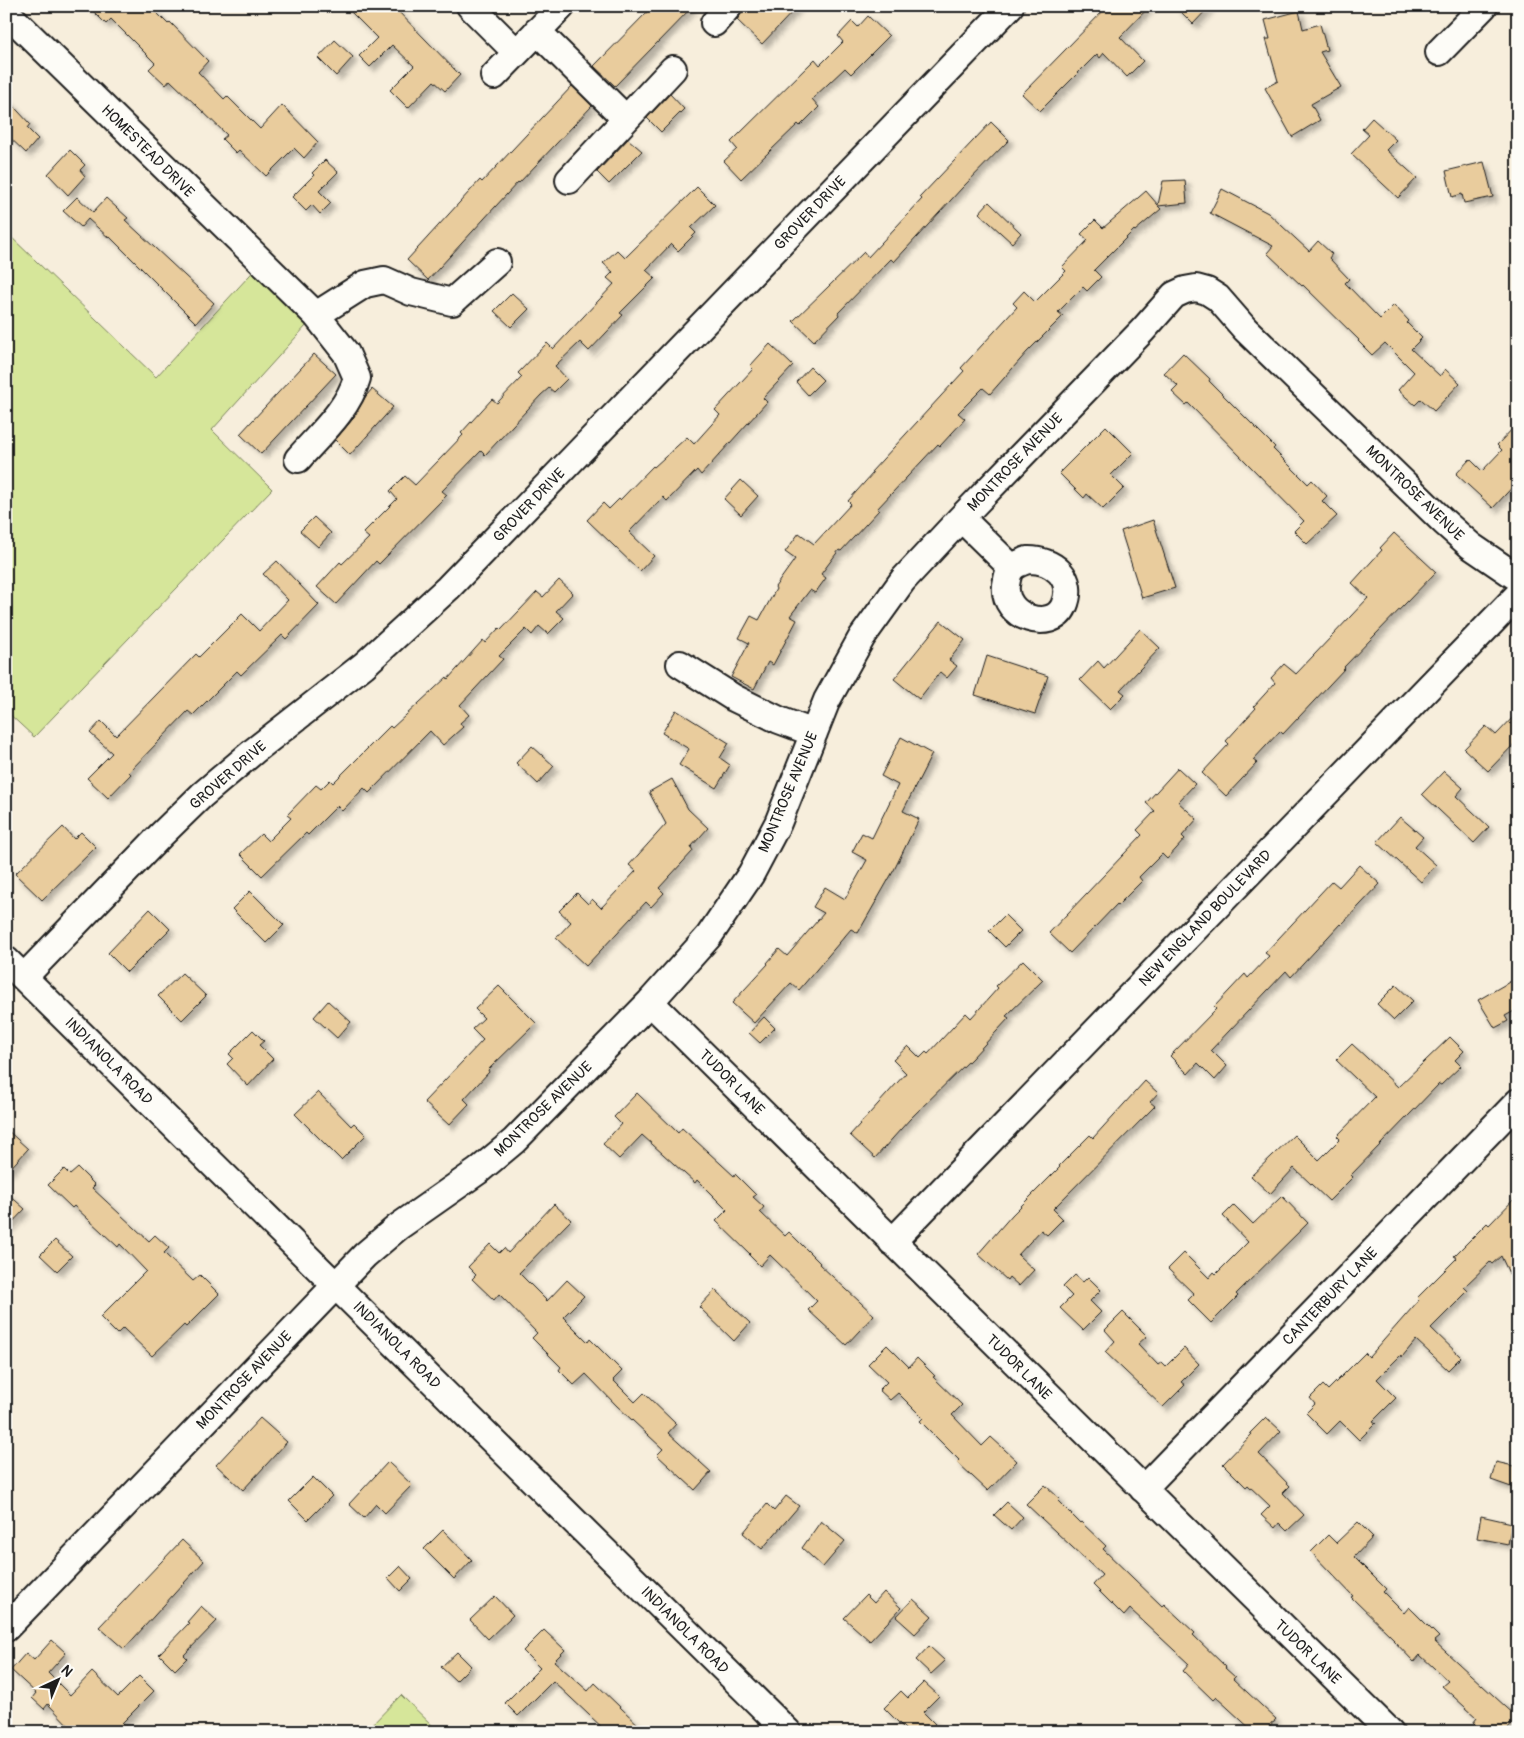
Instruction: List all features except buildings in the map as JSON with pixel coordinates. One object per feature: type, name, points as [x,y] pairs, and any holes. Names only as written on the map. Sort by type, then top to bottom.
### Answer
[{"type":"street","points":[[470,6],[516,52]]},
{"type":"street","points":[[494,76],[562,6]]},
{"type":"street","name":"GROVER DRIVE","points":[[15,968],[202,796],[254,751],[364,665],[448,588],[1010,6]]},
{"type":"street","points":[[1439,52],[1484,6]]},
{"type":"street","name":"HOMESTEAD DRIVE","points":[[6,12],[316,315],[346,353],[357,378],[354,391],[342,409],[298,459]]},
{"type":"street","points":[[537,31],[626,119]]},
{"type":"street","points":[[569,180],[673,69]]},
{"type":"street","points":[[316,315],[365,284],[384,280],[411,292],[452,302],[497,262]]},
{"type":"street","name":"MONTROSE AVENUE","points":[[6,1628],[365,1254],[398,1227],[478,1170],[514,1140],[650,1002],[709,936],[751,874],[778,822],[827,700],[862,636],[903,580],[1143,330],[1174,295],[1196,288],[1207,291],[1218,298],[1245,329],[1444,522],[1471,546],[1518,578]]},
{"type":"street","points":[[961,518],[1012,568]]},
{"type":"street","name":"NEW ENGLAND BOULEVARD","points":[[892,1242],[1518,595]]},
{"type":"street","points":[[680,664],[734,698],[779,720],[814,733]]},
{"type":"street","name":"INDIANOLA ROAD","points":[[15,968],[788,1732]]},
{"type":"street","name":"TUDOR LANE","points":[[650,1002],[1390,1732]]},
{"type":"street","name":"CANTERBURY LANE","points":[[1143,1489],[1518,1102]]},
{"type":"green space","points":[[6,232],[156,377],[261,263],[316,315],[212,430],[272,489],[34,737],[6,711]]},
{"type":"green space","points":[[401,1695],[439,1732],[365,1732]]}]
